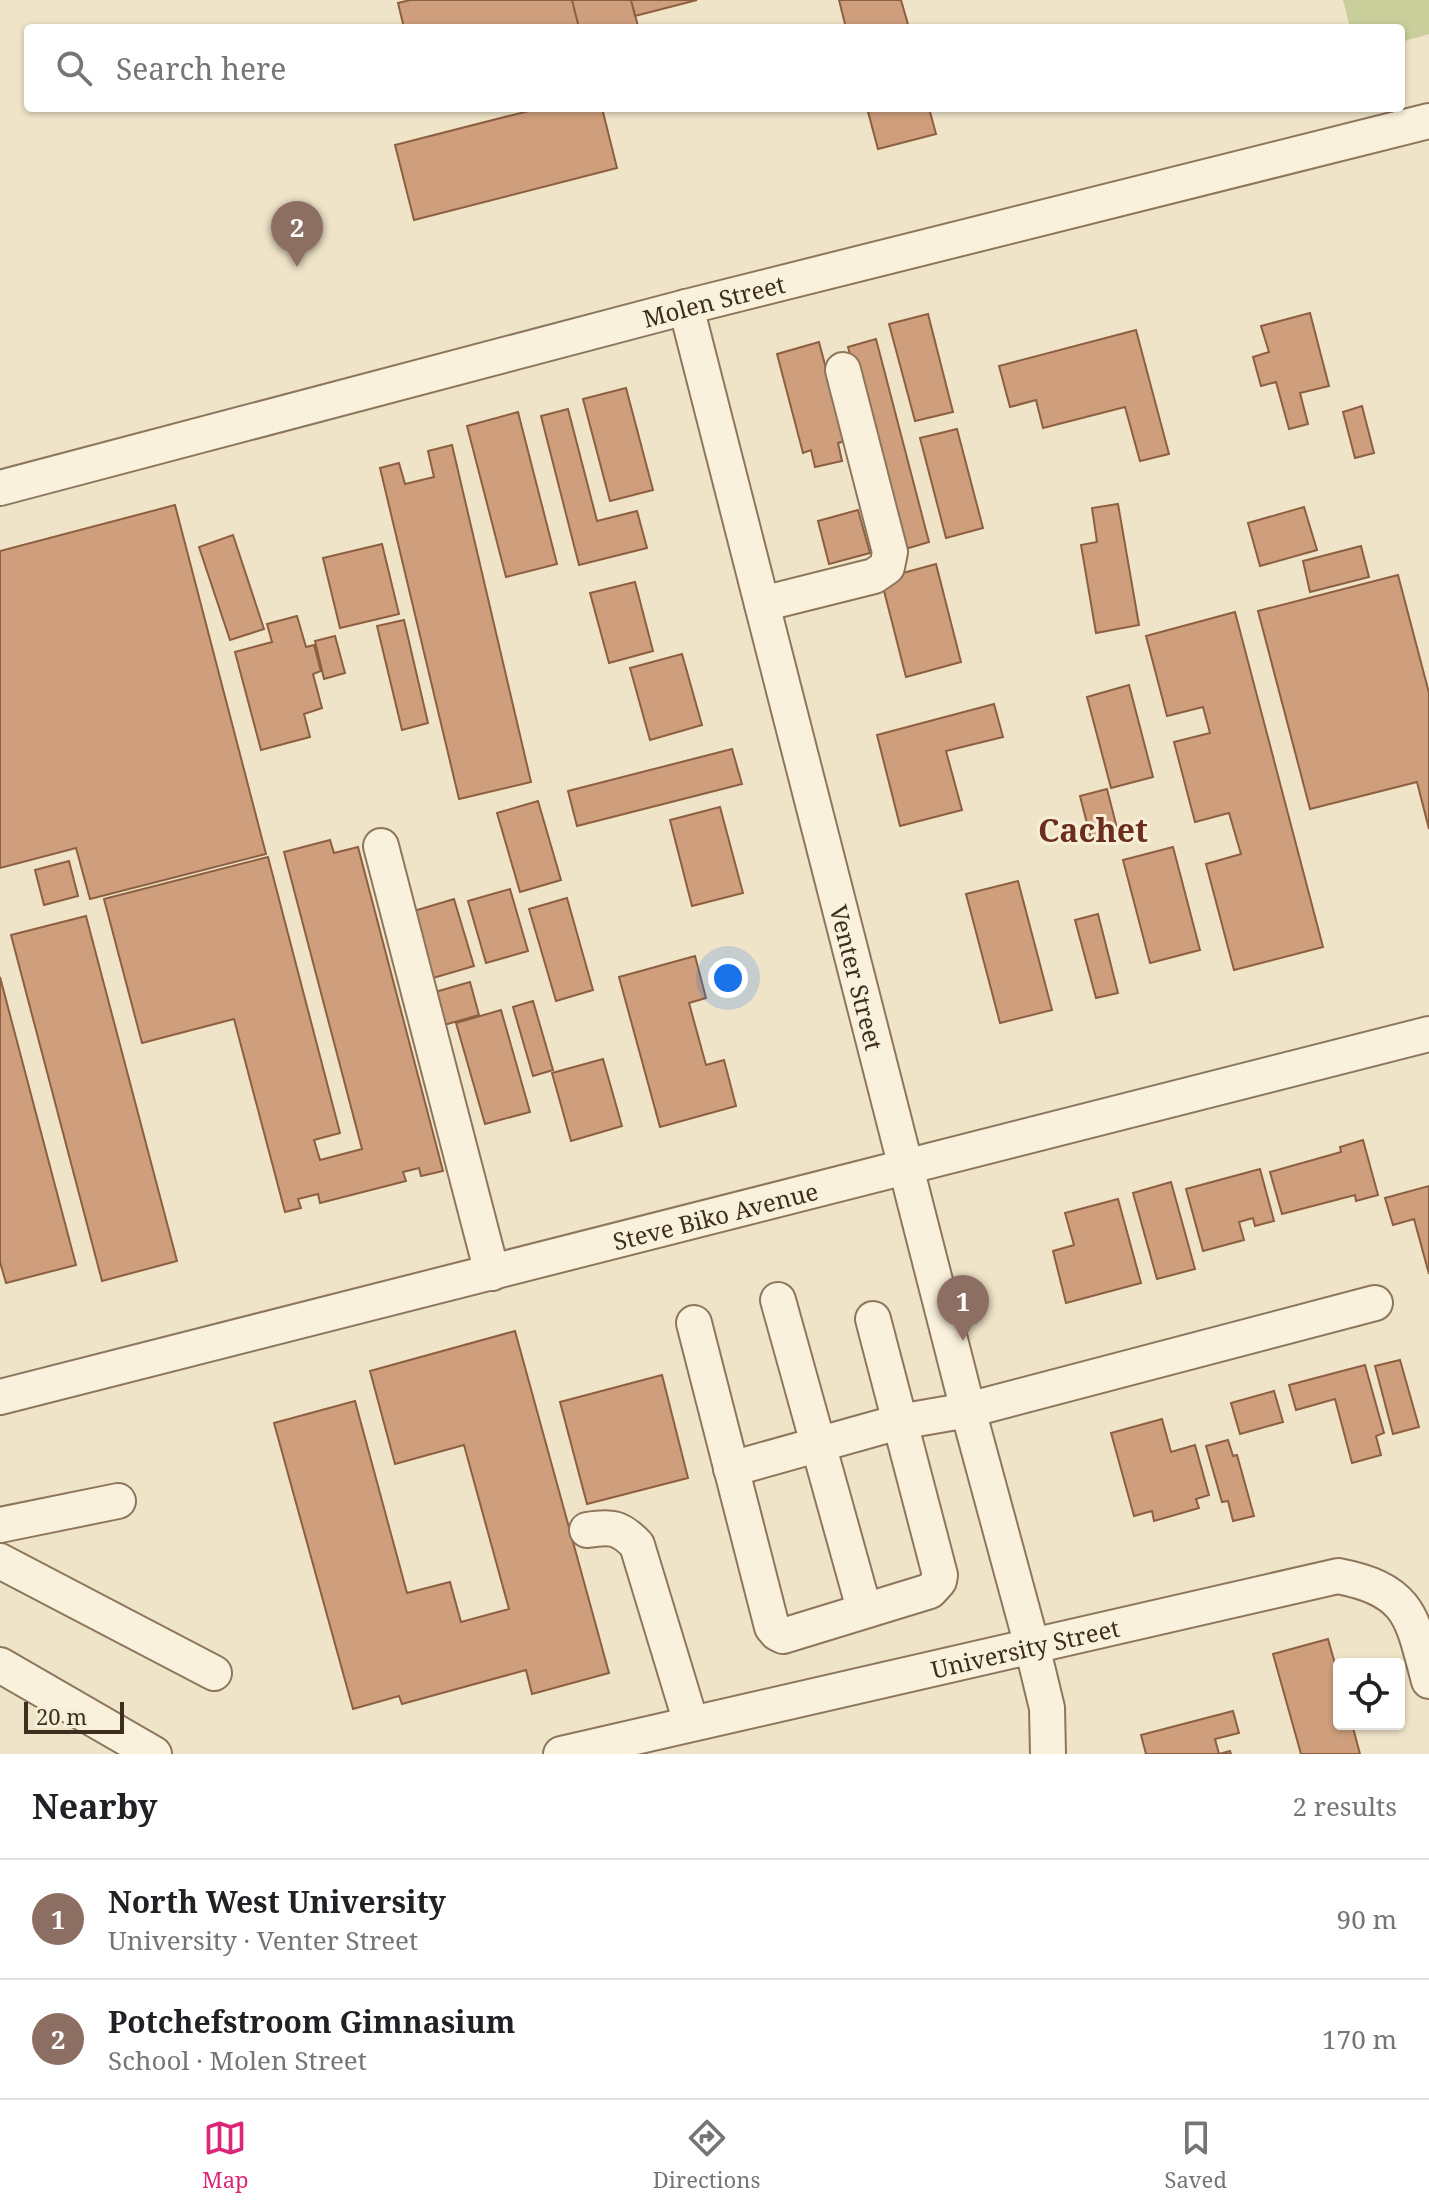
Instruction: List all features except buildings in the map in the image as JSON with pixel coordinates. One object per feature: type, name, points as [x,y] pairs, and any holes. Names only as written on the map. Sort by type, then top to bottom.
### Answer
[{"type":"street","name":"Molen Street","points":[[0,488],[686,307],[1429,121]]},
{"type":"street","name":"Venter Street","points":[[686,307],[968,1410],[1032,1646],[1047,1708],[1048,1754]]},
{"type":"street","points":[[762,604],[874,576],[887,567],[890,552],[843,370]]},
{"type":"street","points":[[381,846],[492,1273]]},
{"type":"street","name":"Steve Biko Avenue","points":[[0,1397],[1429,1034]]},
{"type":"street","points":[[778,1300],[864,1609]]},
{"type":"street","points":[[731,1469],[817,1443],[899,1422],[968,1410],[1375,1303]]},
{"type":"street","points":[[694,1323],[772,1627],[783,1636],[930,1591],[939,1581],[940,1575],[873,1319]]},
{"type":"street","points":[[0,1525],[118,1501]]},
{"type":"street","points":[[587,1530],[609,1527],[626,1534],[637,1545],[691,1723]]},
{"type":"street","points":[[0,1561],[214,1673]]},
{"type":"street","name":"University Street","points":[[561,1754],[1338,1576],[1365,1581],[1393,1598],[1407,1611],[1423,1634],[1429,1681]]},
{"type":"street","points":[[0,1665],[154,1754]]},
{"type":"green space","points":[[1343,0],[1429,0],[1429,34],[1405,41],[1405,24],[1349,24]]},
{"type":"place","name":"Potchefstroom Gimnasium","points":[[297,267]]},
{"type":"place","name":"North West University","points":[[963,1341]]},
{"type":"district","name":"Cachet","points":[[1093,829]]}]
